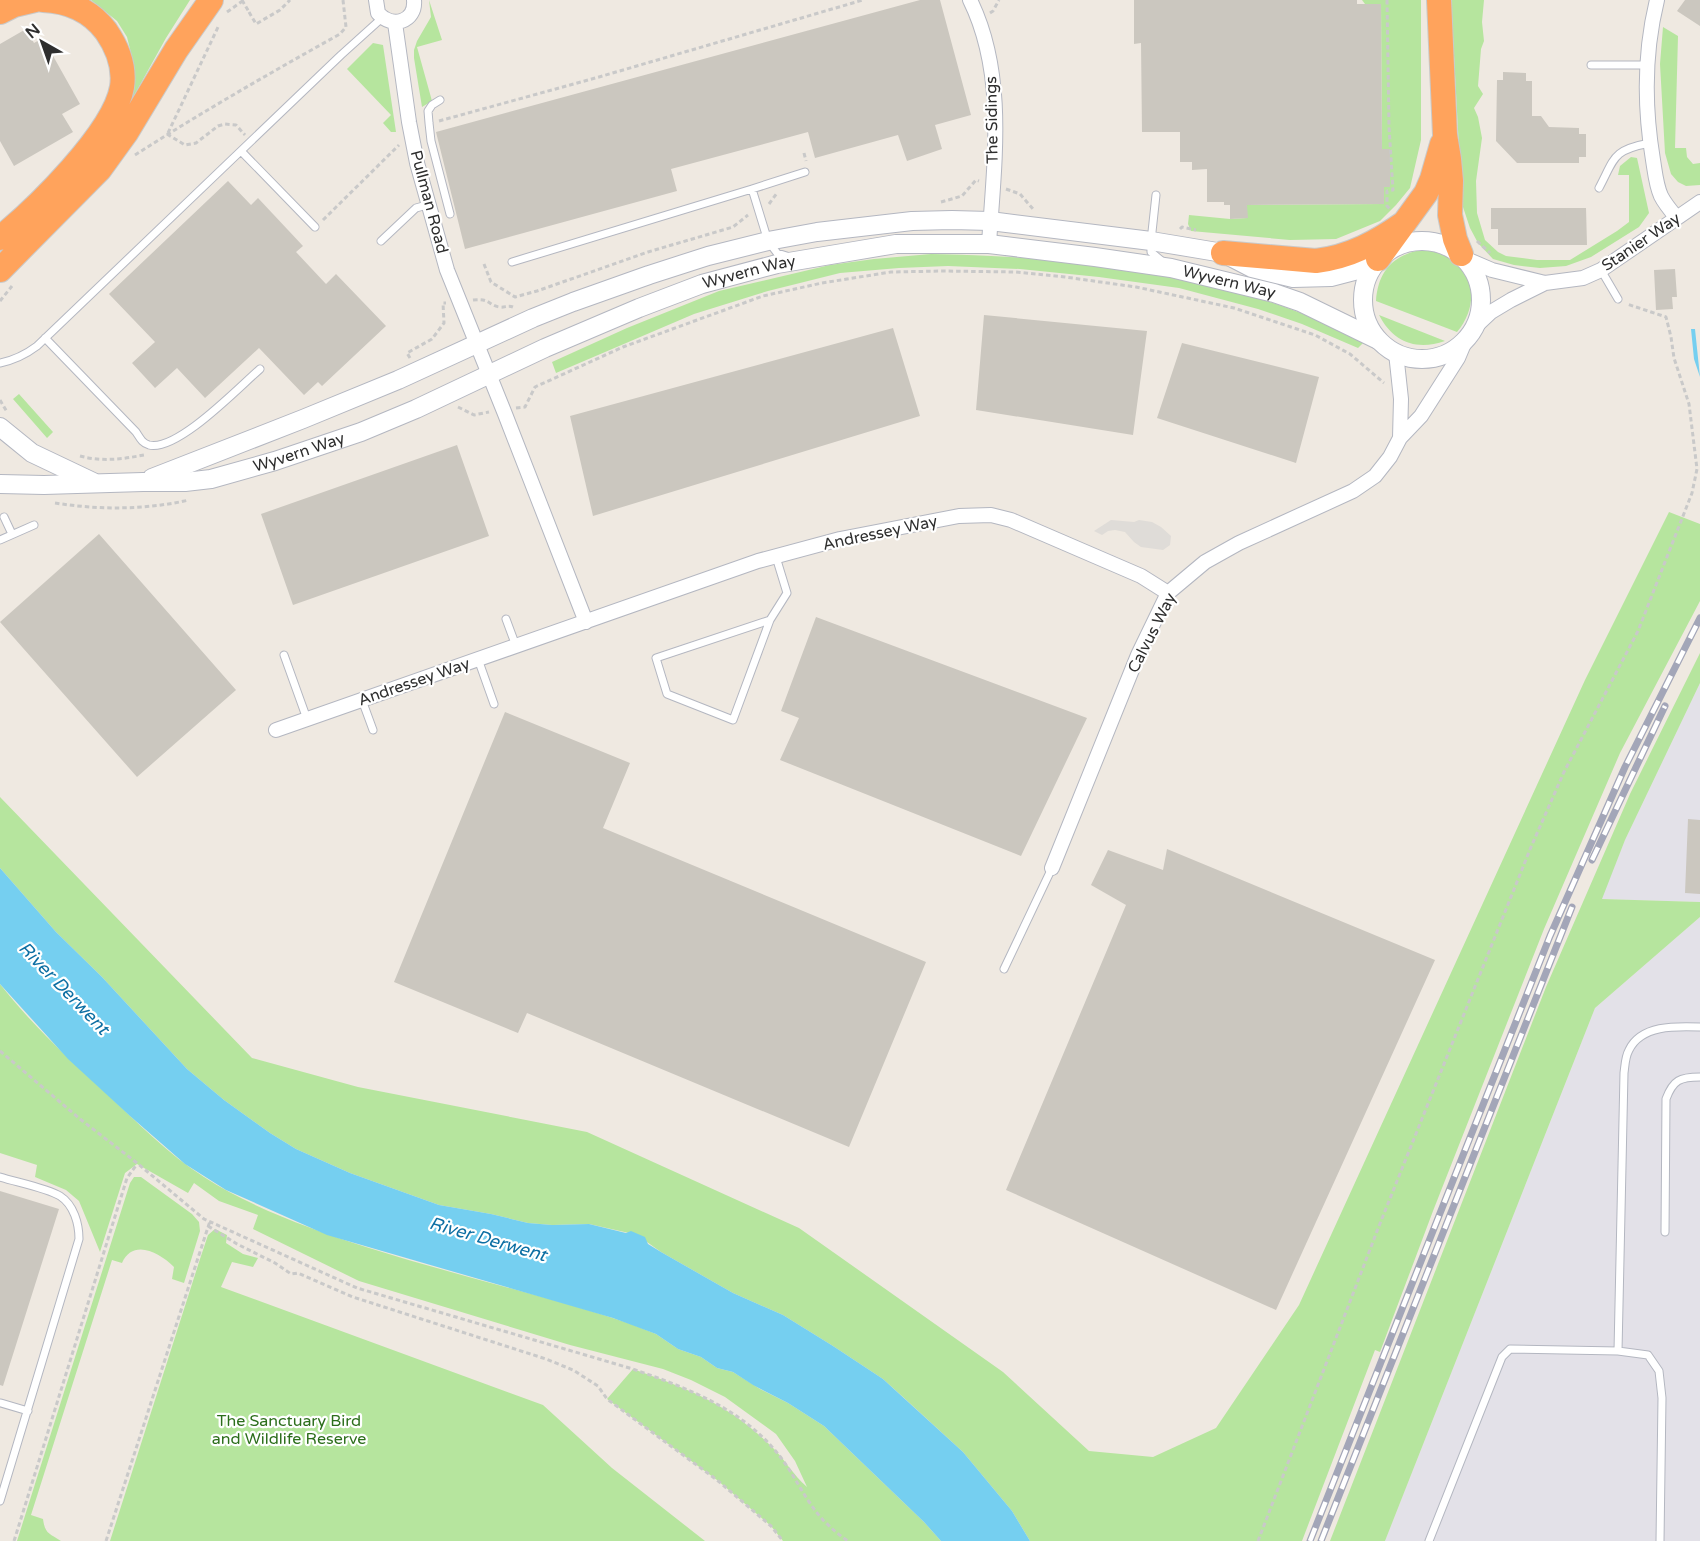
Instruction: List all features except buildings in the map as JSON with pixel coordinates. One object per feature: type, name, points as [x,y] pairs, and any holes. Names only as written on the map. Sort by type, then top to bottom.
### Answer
[{"type":"highway","points":[[0,12],[14,5],[35,0]]},
{"type":"highway","points":[[0,238],[43,199],[76,163],[116,107],[122,87],[120,59],[103,28],[92,16],[81,9],[64,2],[43,0]]},
{"type":"highway","points":[[1439,0],[1444,135],[1449,159],[1452,226],[1466,249]]},
{"type":"highway","points":[[0,270],[100,169],[126,133],[176,50],[218,6]]},
{"type":"highway","points":[[1223,254],[1317,261],[1329,260],[1372,244],[1398,218],[1416,208],[1426,193],[1444,135]]},
{"type":"highway","points":[[1377,261],[1398,218]]},
{"type":"street","name":"Pullman Road","points":[[376,0],[376,8],[389,20],[427,205],[447,270],[489,373]]},
{"type":"street","points":[[389,20],[401,22],[410,16],[414,0]]},
{"type":"street","points":[[1657,0],[1646,64],[1650,143],[1658,188],[1677,219]]},
{"type":"street","name":"The Sidings","points":[[971,1],[989,51],[995,94],[989,244]]},
{"type":"street","name":"Stanier Way","points":[[1470,334],[1491,312],[1545,283],[1583,278],[1601,270],[1700,202]]},
{"type":"street","name":"Wyvern Way","points":[[143,482],[398,380],[553,310],[708,256],[817,232],[889,223],[952,220],[990,222],[1156,242],[1223,254],[1252,268],[1293,278],[1331,277],[1354,271],[1377,261]]},
{"type":"street","points":[[1424,242],[1466,249],[1477,276],[1481,302],[1479,315],[1470,334],[1445,354],[1433,358],[1414,358],[1396,353],[1378,340],[1366,320],[1362,296],[1369,273],[1377,261],[1401,247],[1414,243],[1424,242]]},
{"type":"street","name":"Wyvern Way","points":[[0,484],[185,482],[211,478],[275,461],[361,432],[416,409],[489,373],[639,308],[702,284],[777,264],[896,244],[989,244],[1171,268],[1300,302],[1378,340]]},
{"type":"street","name":"Stanier Way","points":[[1466,249],[1492,270],[1545,283]]},
{"type":"street","name":"Calvus Way","points":[[1052,868],[1138,655],[1168,593],[1204,562],[1239,543],[1353,491],[1375,476],[1390,457],[1400,438],[1421,416],[1458,358],[1470,334]]},
{"type":"street","points":[[1396,353],[1401,399],[1400,438]]},
{"type":"street","points":[[489,373],[586,622]]},
{"type":"street","name":"Wyvern Way","points":[[0,427],[32,453],[95,483]]},
{"type":"street","name":"Andressey Way","points":[[276,730],[758,561],[840,539],[959,516],[991,515],[1011,520],[1141,576],[1168,593]]},
{"type":"lane","points":[[0,363],[15,360],[27,354],[341,55],[389,20]]},
{"type":"lane","points":[[1592,65],[1646,64]]},
{"type":"lane","points":[[440,100],[428,111],[429,123],[431,141],[450,214]]},
{"type":"lane","points":[[1599,188],[1610,165],[1619,154],[1631,146],[1650,143]]},
{"type":"lane","points":[[241,151],[315,227]]},
{"type":"lane","points":[[512,262],[805,172]]},
{"type":"lane","points":[[752,189],[768,241],[777,253],[802,260]]},
{"type":"lane","points":[[1156,195],[1156,242],[1151,252],[1171,268]]},
{"type":"lane","points":[[381,241],[416,208],[427,205]]},
{"type":"lane","points":[[1601,270],[1618,299]]},
{"type":"lane","points":[[45,338],[136,432],[142,442],[150,445],[170,443],[188,433],[260,369]]},
{"type":"lane","points":[[4,518],[12,534]]},
{"type":"lane","points":[[0,540],[34,525]]},
{"type":"lane","points":[[770,621],[656,658],[667,694],[733,720],[770,621],[787,593],[776,557]]},
{"type":"lane","points":[[506,620],[516,646]]},
{"type":"lane","points":[[284,655],[307,719]]},
{"type":"lane","points":[[478,659],[494,704]]},
{"type":"lane","points":[[362,700],[373,730]]},
{"type":"lane","points":[[1004,969],[1052,868]]},
{"type":"lane","points":[[1618,1351],[1624,1074],[1627,1052],[1637,1038],[1651,1030],[1700,1027]]},
{"type":"lane","points":[[1665,1232],[1666,1099],[1670,1088],[1677,1080],[1700,1077]]},
{"type":"lane","points":[[0,1177],[60,1196],[72,1209],[79,1229],[79,1239],[1,1497]]},
{"type":"lane","points":[[1430,1541],[1502,1357],[1510,1349],[1618,1351],[1648,1355],[1659,1371],[1662,1398],[1660,1541]]},
{"type":"lane","points":[[1,1403],[28,1411]]},
{"type":"path","points":[[218,6],[243,0],[256,24],[280,10],[290,0]]},
{"type":"path","points":[[167,134],[340,34],[345,27],[344,0]]},
{"type":"path","points":[[429,123],[599,77],[863,0]]},
{"type":"path","points":[[1387,0],[1389,127],[1393,190],[1387,190],[1387,206],[1398,218]]},
{"type":"path","points":[[167,134],[220,23]]},
{"type":"path","points":[[167,134],[185,145],[196,143],[218,126],[236,125],[251,142]]},
{"type":"path","points":[[315,227],[398,145],[412,139]]},
{"type":"path","points":[[484,264],[491,282],[515,297],[648,252],[734,227],[748,215],[765,210],[792,172],[808,167],[804,153]]},
{"type":"path","points":[[1156,242],[1182,227],[1202,231]]},
{"type":"path","points":[[1466,249],[1496,257]]},
{"type":"path","points":[[450,411],[460,407],[474,415],[525,407],[535,387],[624,347],[763,296],[822,283],[891,272],[943,271],[1015,272],[1136,287],[1234,308],[1315,335],[1350,354],[1388,386],[1388,396],[1401,399]]},
{"type":"path","points":[[1258,1541],[1379,1226],[1531,847],[1564,772],[1638,631],[1692,493],[1697,469],[1694,436],[1689,404],[1674,358],[1666,317],[1631,306],[1618,299]]},
{"type":"path","points":[[79,456],[120,460],[152,453]]},
{"type":"path","points":[[53,503],[88,508],[118,508],[176,503],[196,498]]},
{"type":"path","points":[[0,1051],[204,1219],[357,1288],[633,1369],[716,1403],[744,1422],[773,1447],[823,1520],[848,1541]]},
{"type":"path","points":[[14,1541],[127,1178],[137,1163]]},
{"type":"path","points":[[106,1541],[210,1221]]},
{"type":"path","points":[[208,1226],[291,1274],[298,1273],[353,1297],[515,1348],[573,1370],[598,1386],[616,1406],[717,1480],[771,1526],[783,1541]]},
{"type":"shaded area","points":[[1111,520],[1152,522],[1171,536],[1170,545],[1163,550],[1141,547],[1125,532],[1115,530],[1102,535],[1094,531]]},
{"type":"shaded area","points":[[1700,683],[1700,902],[1601,899],[1625,840]]},
{"type":"shaded area","points":[[1700,917],[1700,1541],[1385,1541],[1595,1008]]},
{"type":"green space","points":[[91,0],[190,0],[131,101],[134,65],[127,37],[117,21]]},
{"type":"green space","points":[[429,0],[442,40],[417,47],[432,101],[422,107],[414,50],[431,17]]},
{"type":"green space","points":[[1362,0],[1421,0],[1421,140],[1410,188],[1380,221],[1336,239],[1290,240],[1191,231],[1188,224],[1189,215],[1230,219],[1247,218],[1247,205],[1384,204],[1384,187],[1390,187],[1390,149],[1382,149],[1381,4],[1365,4]]},
{"type":"green space","points":[[1451,0],[1484,0],[1482,22],[1484,41],[1481,49],[1478,86],[1483,94],[1474,108],[1482,138],[1476,181],[1477,213],[1485,240],[1506,256],[1537,260],[1570,260],[1629,222],[1629,175],[1618,175],[1620,166],[1631,157],[1637,158],[1649,213],[1639,227],[1591,257],[1566,266],[1540,268],[1514,265],[1493,259],[1478,243],[1462,204]]},
{"type":"green space","points":[[1663,27],[1678,36],[1675,148],[1686,148],[1687,157],[1693,164],[1700,163],[1700,185],[1686,186],[1678,182],[1671,174],[1665,153],[1660,64]]},
{"type":"green space","points":[[373,43],[383,45],[396,132],[391,132],[383,123],[391,115],[347,69]]},
{"type":"green space","points":[[1420,250],[1436,252],[1450,258],[1467,278],[1471,290],[1470,304],[1466,318],[1457,332],[1376,301],[1380,282],[1388,267],[1402,256]]},
{"type":"green space","points":[[931,254],[1043,259],[1153,273],[1208,284],[1261,299],[1314,318],[1365,341],[1358,348],[1302,324],[1258,309],[1179,288],[1020,269],[948,266],[840,273],[768,291],[694,314],[556,373],[552,362],[627,328],[719,291],[830,265]]},
{"type":"green space","points":[[1379,315],[1445,341],[1424,345],[1406,342],[1391,332]]},
{"type":"green space","points":[[19,394],[53,432],[47,438],[13,399]]},
{"type":"green space","points":[[1669,512],[1700,524],[1700,601],[1620,753],[1544,929],[1380,1352],[1375,1350],[1302,1541],[1030,1541],[1012,1511],[963,1452],[903,1397],[883,1379],[783,1315],[733,1293],[629,1233],[589,1224],[528,1223],[439,1205],[350,1173],[296,1149],[270,1133],[224,1100],[187,1069],[102,977],[56,932],[0,868],[0,797],[252,1058],[358,1087],[587,1132],[799,1228],[1003,1372],[1089,1451],[1153,1457],[1216,1428],[1299,1305],[1585,680]]},
{"type":"green space","points":[[1700,653],[1700,683],[1625,840],[1602,899],[1700,902],[1700,917],[1595,1008],[1385,1541],[1330,1541],[1546,987],[1630,794]]},
{"type":"green space","points":[[0,984],[51,1041],[142,1127],[178,1158],[222,1188],[282,1217],[345,1240],[532,1294],[631,1324],[656,1334],[678,1349],[701,1357],[717,1368],[733,1372],[824,1426],[941,1541],[783,1541],[771,1526],[717,1480],[607,1399],[633,1369],[672,1383],[722,1408],[754,1430],[807,1487],[795,1461],[776,1434],[725,1397],[663,1369],[570,1345],[359,1281],[253,1229],[258,1215],[219,1201],[194,1183],[188,1193],[137,1164],[125,1173],[100,1252],[79,1201],[66,1190],[35,1177],[37,1165],[0,1153]]},
{"type":"green space","points":[[134,1177],[141,1177],[192,1214],[199,1222],[200,1231],[184,1283],[172,1279],[174,1267],[162,1257],[147,1250],[133,1251],[122,1263],[112,1260],[31,1515],[43,1519],[46,1530],[61,1541],[17,1541],[130,1183]]},
{"type":"green space","name":"The Sanctuary Bird and Wildlife Reserve","points":[[215,1229],[227,1235],[226,1243],[243,1254],[258,1258],[253,1267],[232,1262],[221,1287],[543,1405],[612,1468],[705,1541],[110,1541],[208,1235]]},
{"type":"water","points":[[1691,329],[1695,329],[1700,377],[1694,359]]},
{"type":"water","name":"River Derwent","points":[[0,868],[56,932],[102,977],[187,1069],[224,1100],[270,1133],[296,1149],[350,1173],[439,1205],[528,1223],[589,1224],[626,1233],[631,1231],[645,1237],[648,1244],[661,1252],[733,1293],[783,1315],[883,1379],[963,1452],[1012,1511],[1030,1541],[941,1541],[824,1426],[733,1372],[717,1368],[701,1357],[678,1349],[656,1334],[613,1318],[327,1235],[226,1190],[185,1164],[68,1059],[0,984]]},
{"type":"railway","points":[[1310,1541],[1550,936],[1625,767],[1700,618]]},
{"type":"railway","points":[[1592,860],[1665,706]]},
{"type":"railway","points":[[1321,1541],[1572,907]]}]
